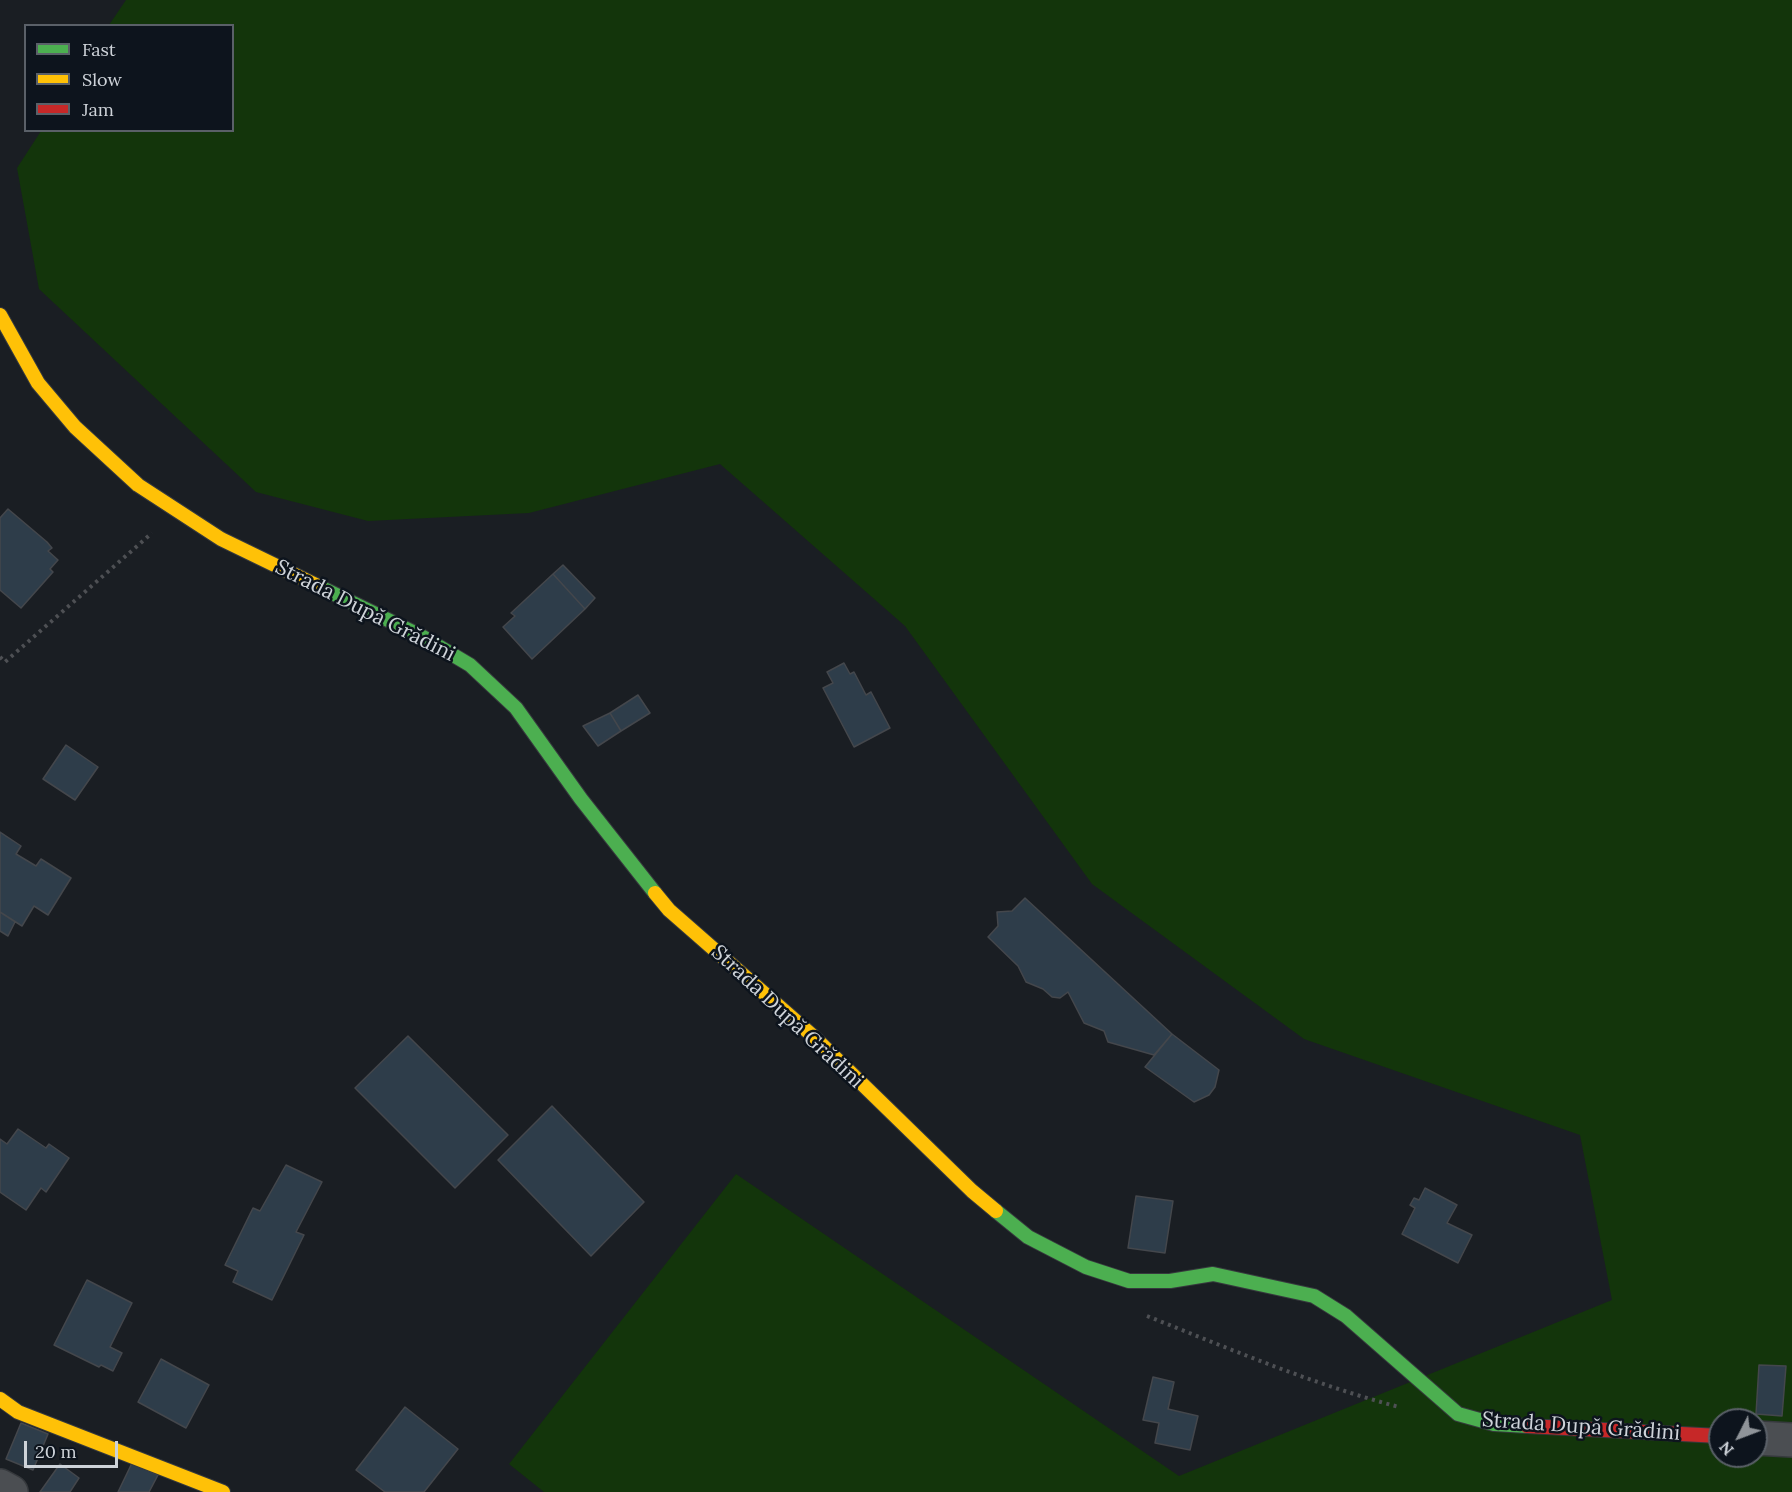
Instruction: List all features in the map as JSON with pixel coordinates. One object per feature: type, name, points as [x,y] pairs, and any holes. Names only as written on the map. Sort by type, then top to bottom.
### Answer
[{"type":"street","name":"Strada După Grădini","points":[[0,315],[38,383],[75,427],[138,485],[221,539],[423,637],[470,665],[516,708],[580,799],[669,910],[814,1037],[972,1191],[1028,1237],[1086,1267],[1129,1281],[1170,1281],[1213,1274],[1314,1296],[1346,1316],[1449,1407],[1475,1420],[1494,1424],[1708,1435]]},
{"type":"street","points":[[0,1399],[18,1412],[223,1492]]},
{"type":"street","points":[[1768,1439],[1792,1440]]},
{"type":"street","points":[[0,1486],[11,1492]]},
{"type":"path","points":[[0,657],[5,663],[153,532]]},
{"type":"green space","points":[[126,0],[1792,0],[1792,1492],[544,1492],[509,1464],[736,1174],[1179,1476],[1612,1300],[1580,1135],[1304,1039],[1092,884],[905,626],[720,464],[529,513],[368,521],[256,492],[39,289],[17,168],[40,132],[234,132],[234,24],[110,24]]},
{"type":"building","points":[[8,509],[47,542],[52,548],[48,551],[58,560],[50,569],[53,572],[21,608],[0,590],[0,518]]},
{"type":"building","points":[[563,565],[595,598],[585,609],[553,574]]},
{"type":"building","points":[[553,574],[585,609],[532,659],[503,627],[515,616],[511,613]]},
{"type":"building","points":[[844,663],[850,674],[854,672],[866,695],[871,692],[890,728],[854,747],[823,688],[833,683],[827,672]]},
{"type":"building","points":[[638,695],[650,713],[621,731],[610,713]]},
{"type":"building","points":[[610,713],[621,731],[598,746],[583,726]]},
{"type":"building","points":[[66,745],[98,767],[75,800],[43,779]]},
{"type":"building","points":[[0,832],[21,846],[16,854],[36,866],[41,859],[71,878],[48,915],[34,906],[22,926],[0,912]]},
{"type":"building","points":[[1025,898],[1172,1034],[1154,1055],[1108,1042],[1104,1031],[1084,1023],[1068,992],[1060,998],[1052,997],[1043,989],[1026,982],[1018,966],[988,937],[998,926],[997,912],[1012,911]]},
{"type":"building","points":[[0,912],[15,922],[8,936],[0,931]]},
{"type":"building","points":[[1172,1034],[1219,1070],[1215,1087],[1209,1095],[1194,1102],[1145,1067]]},
{"type":"building","points":[[408,1036],[508,1135],[455,1188],[355,1088]]},
{"type":"building","points":[[552,1106],[644,1202],[591,1256],[498,1160]]},
{"type":"building","points":[[18,1129],[46,1148],[49,1144],[69,1158],[46,1192],[41,1188],[26,1210],[0,1192],[0,1139],[7,1144]]},
{"type":"building","points":[[286,1165],[322,1182],[296,1232],[304,1235],[272,1300],[233,1282],[238,1271],[225,1265],[253,1208],[260,1211]]},
{"type":"building","points":[[1425,1188],[1457,1205],[1447,1223],[1472,1235],[1458,1263],[1402,1234],[1415,1208],[1410,1205],[1414,1198],[1419,1200]]},
{"type":"building","points":[[1136,1196],[1173,1201],[1165,1253],[1128,1248]]},
{"type":"building","points":[[87,1280],[132,1303],[110,1347],[122,1353],[113,1371],[101,1365],[99,1367],[54,1345]]},
{"type":"building","points":[[161,1359],[209,1385],[186,1428],[138,1402]]},
{"type":"building","points":[[1759,1365],[1786,1366],[1782,1416],[1768,1415],[1768,1408],[1756,1408]]},
{"type":"building","points":[[1153,1377],[1174,1382],[1168,1409],[1198,1416],[1190,1450],[1155,1443],[1159,1423],[1143,1420]]},
{"type":"building","points":[[405,1407],[458,1449],[424,1492],[385,1492],[356,1470]]},
{"type":"building","points":[[21,1423],[48,1434],[33,1470],[6,1459]]},
{"type":"building","points":[[132,1463],[158,1475],[149,1492],[118,1492]]},
{"type":"building","points":[[60,1464],[79,1478],[70,1492],[40,1492]]},
{"type":"traffic: fast","points":[[320,587],[423,637],[470,665],[516,708],[581,799],[655,893]]},
{"type":"traffic: fast","points":[[996,1211],[1028,1237],[1086,1267],[1129,1281],[1170,1281],[1213,1274],[1314,1296],[1346,1316],[1458,1414],[1494,1424],[1527,1426]]},
{"type":"traffic: slow","points":[[0,315],[38,383],[75,427],[138,485],[221,539],[320,587]]},
{"type":"traffic: slow","points":[[655,893],[669,910],[814,1037],[972,1191],[996,1211]]},
{"type":"traffic: slow","points":[[0,1399],[18,1412],[223,1492]]},
{"type":"traffic: jam","points":[[1527,1426],[1708,1435]]}]
